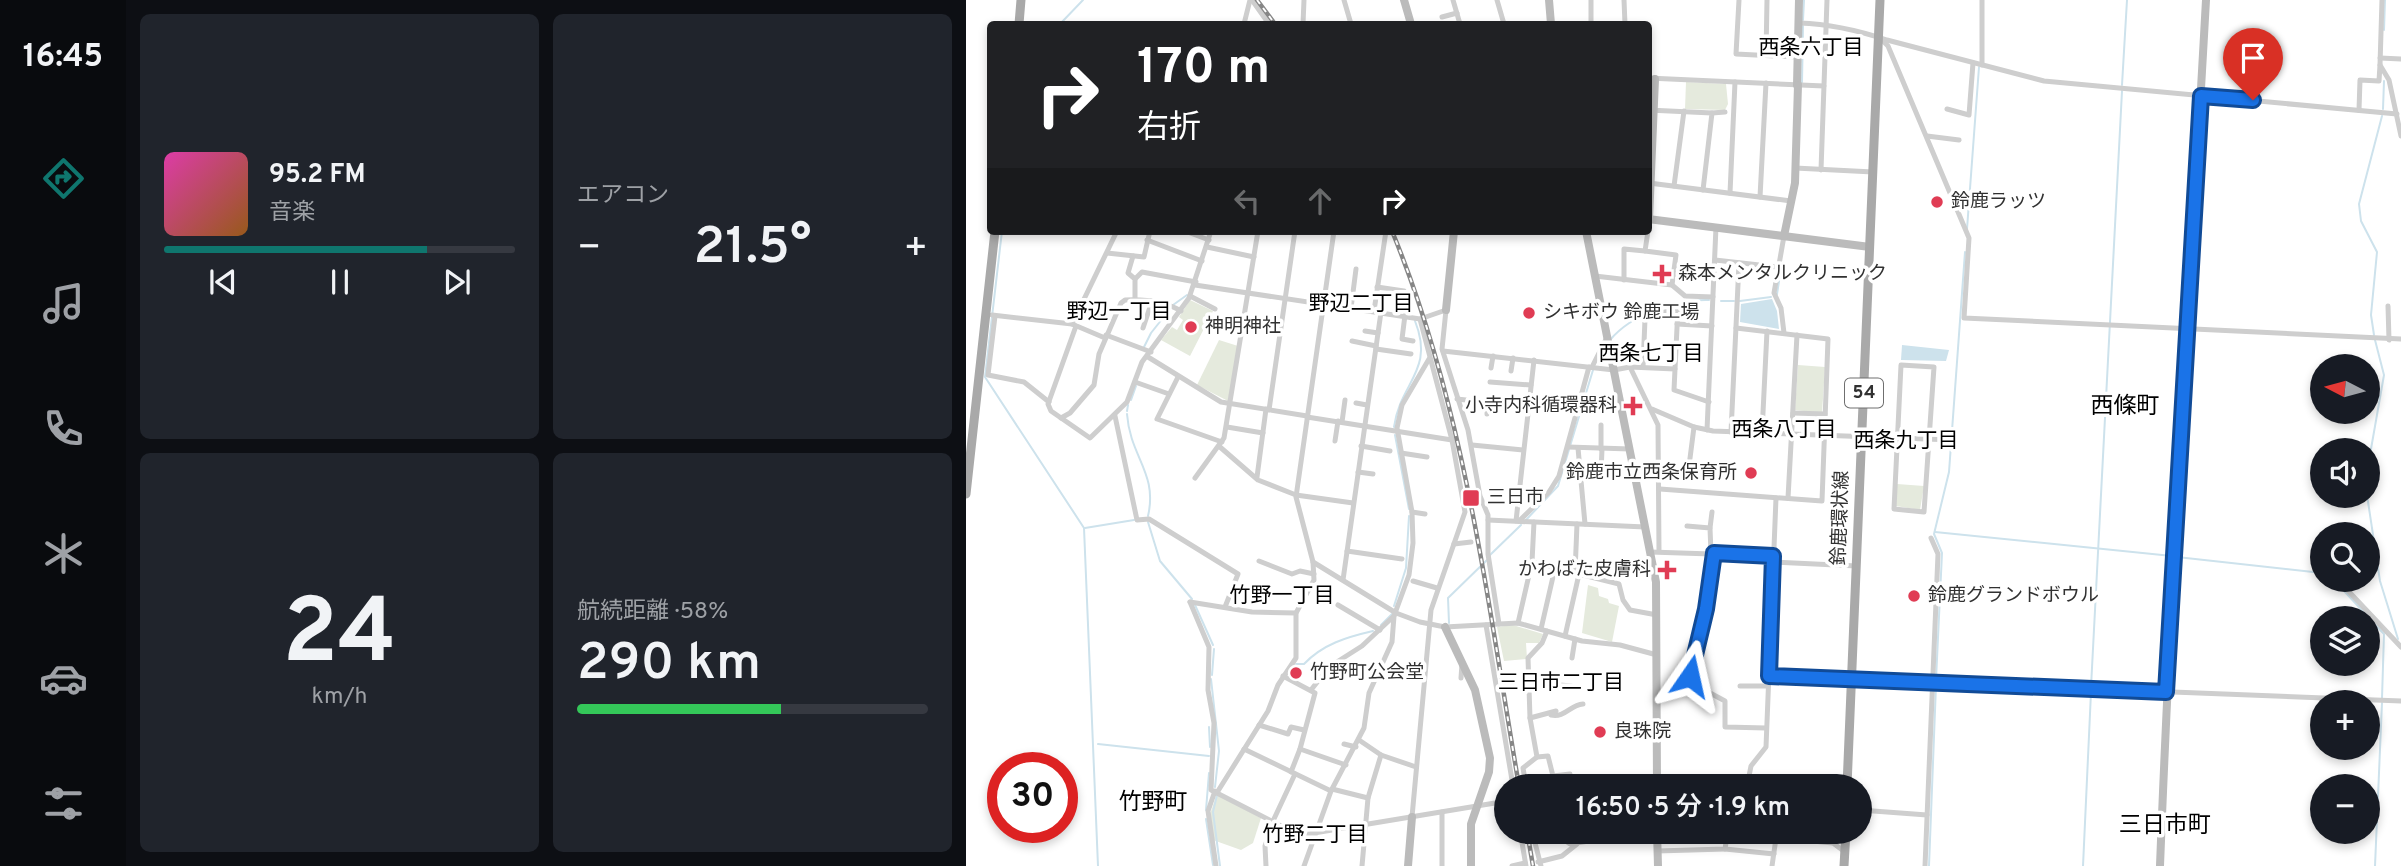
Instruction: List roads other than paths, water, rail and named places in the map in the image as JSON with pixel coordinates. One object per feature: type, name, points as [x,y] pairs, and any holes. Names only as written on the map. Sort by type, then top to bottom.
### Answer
[{"type":"main road","points":[[1018,21],[1021,0]]},
{"type":"main road","name":"鈴鹿環状線","points":[[1848,774],[1880,0]]},
{"type":"main road","points":[[966,494],[990,315],[995,235]]},
{"type":"main road","points":[[1844,866],[1845,844]]},
{"type":"street","points":[[1245,21],[1251,0]]},
{"type":"street","points":[[1251,0],[1267,21]]},
{"type":"street","points":[[1303,21],[1304,0]]},
{"type":"street","points":[[1344,0],[1350,21]]},
{"type":"street","points":[[1404,0],[1410,21]]},
{"type":"street","points":[[1453,0],[1459,21]]},
{"type":"street","points":[[1497,0],[1503,21]]},
{"type":"street","points":[[1549,0],[1551,21]]},
{"type":"street","points":[[1591,0],[1591,21]]},
{"type":"street","points":[[1624,0],[1625,21]]},
{"type":"street","points":[[1739,0],[1736,54],[1798,57]]},
{"type":"street","points":[[1766,55],[1768,0]]},
{"type":"street","points":[[1784,333],[1774,293],[1798,168],[1798,57],[1802,23],[1799,0]]},
{"type":"street","points":[[1821,170],[1827,0]]},
{"type":"street","points":[[1947,109],[1969,115],[1978,64],[1982,0]]},
{"type":"street","points":[[2160,866],[2166,692],[2206,0]]},
{"type":"street","points":[[2359,110],[2360,80],[2379,81],[2382,59],[2382,0]]},
{"type":"street","points":[[1442,17],[1457,13]]},
{"type":"street","points":[[1306,21],[1311,19]]},
{"type":"street","points":[[1802,23],[1826,24],[1871,33],[2044,81],[2359,110],[2398,111]]},
{"type":"street","points":[[1879,37],[1888,46],[1968,237],[1970,245],[1964,318],[2401,339]]},
{"type":"street","points":[[2382,59],[2401,59]]},
{"type":"street","points":[[2382,59],[2398,111],[2401,136]]},
{"type":"street","points":[[1652,79],[1824,86]]},
{"type":"street","points":[[1730,193],[1735,82]]},
{"type":"street","points":[[1760,197],[1766,83]]},
{"type":"street","points":[[1652,110],[1725,112]]},
{"type":"street","points":[[1674,186],[1684,111]]},
{"type":"street","points":[[1703,190],[1712,113]]},
{"type":"street","points":[[1927,136],[1959,140]]},
{"type":"street","points":[[1798,168],[1873,172]]},
{"type":"street","points":[[1652,183],[1791,201]]},
{"type":"street","points":[[1652,219],[1870,247]]},
{"type":"street","points":[[1707,430],[1716,227]]},
{"type":"street","points":[[1115,235],[1074,325],[1049,402],[1051,411],[1090,438],[1127,402],[1142,362],[1190,296],[1210,235]]},
{"type":"street","points":[[1107,253],[1144,257],[1149,235]]},
{"type":"street","points":[[1196,235],[1209,240]]},
{"type":"street","points":[[1195,478],[1221,444],[1227,428],[1257,235]]},
{"type":"street","points":[[1257,477],[1295,235]]},
{"type":"street","points":[[1216,866],[1209,818],[1216,791],[1259,725],[1283,676],[1296,657],[1296,613],[1312,587],[1313,562],[1296,495],[1333,235]]},
{"type":"street","points":[[1343,580],[1378,333],[1377,287],[1385,235]]},
{"type":"street","points":[[1454,235],[1443,351],[1472,444],[1480,496],[1488,520],[1488,554],[1499,624]]},
{"type":"street","points":[[1587,235],[1645,527],[1654,551]]},
{"type":"street","points":[[1645,251],[1647,235]]},
{"type":"street","points":[[1147,240],[1202,261]]},
{"type":"street","points":[[1207,247],[1254,257]]},
{"type":"street","points":[[1624,280],[1624,248],[1675,255],[1672,285]]},
{"type":"street","points":[[1133,256],[1128,274],[1135,279]]},
{"type":"street","points":[[1715,260],[1777,267]]},
{"type":"street","points":[[1731,432],[1740,263]]},
{"type":"street","points":[[1351,308],[1356,270]]},
{"type":"street","points":[[1135,299],[1135,279],[1142,272],[1248,293],[1420,319],[1446,310]]},
{"type":"street","points":[[1595,276],[1672,285],[1685,296],[1713,297]]},
{"type":"street","points":[[1377,287],[1404,291]]},
{"type":"street","points":[[1190,296],[1216,309]]},
{"type":"street","points":[[1061,418],[1070,413],[1094,385],[1105,337],[1121,303],[1135,299],[1152,301],[1168,304],[1181,311]]},
{"type":"street","points":[[1143,328],[1152,301]]},
{"type":"street","points":[[2388,306],[2389,340]]},
{"type":"street","points":[[1643,367],[1645,319],[1678,307],[1674,390],[1709,402]]},
{"type":"street","points":[[1049,402],[1024,382],[988,375],[990,315],[1074,325],[1150,354],[1178,377],[1214,399],[1231,404],[1452,440]]},
{"type":"street","points":[[1405,316],[1402,340],[1413,341]]},
{"type":"street","points":[[1409,866],[1429,624],[1437,588],[1465,512],[1452,440],[1420,319]]},
{"type":"street","points":[[1677,324],[1712,326]]},
{"type":"street","points":[[1660,489],[1822,501],[1828,338],[1736,328]]},
{"type":"street","points":[[1365,331],[1378,333]]},
{"type":"street","points":[[1762,433],[1767,331]]},
{"type":"street","points":[[1788,498],[1797,335]]},
{"type":"street","points":[[1524,521],[1553,487],[1573,448],[1592,367],[1607,336]]},
{"type":"street","points":[[1352,341],[1411,354]]},
{"type":"street","points":[[1443,351],[1614,370],[1630,367],[1675,369]]},
{"type":"street","points":[[1491,368],[1493,356]]},
{"type":"street","points":[[1511,371],[1513,358]]},
{"type":"street","points":[[1304,866],[1331,790],[1359,740],[1369,693],[1392,642],[1395,615],[1409,575],[1413,543],[1412,512],[1397,430],[1400,410],[1429,359]]},
{"type":"street","points":[[1518,623],[1532,562],[1524,521],[1524,450],[1534,360]]},
{"type":"street","points":[[1901,365],[1934,368],[1924,512],[1894,509],[1897,437],[1901,365]]},
{"type":"street","points":[[1630,367],[1652,408],[1660,444],[1660,489],[1654,551],[1657,615],[1657,774]]},
{"type":"street","points":[[1178,377],[1157,419],[1221,444],[1257,477],[1296,495],[1353,503]]},
{"type":"street","points":[[1490,382],[1531,385]]},
{"type":"street","points":[[1135,383],[1168,394]]},
{"type":"street","points":[[1457,399],[1528,407]]},
{"type":"street","points":[[1335,441],[1345,400]]},
{"type":"street","points":[[1487,414],[1488,402]]},
{"type":"street","points":[[1356,403],[1367,405]]},
{"type":"street","points":[[1652,408],[1707,430],[1951,440]]},
{"type":"street","points":[[1793,413],[1825,414]]},
{"type":"street","points":[[1115,416],[1138,520],[1149,519],[1238,573],[1225,607]]},
{"type":"street","points":[[1601,425],[1601,474]]},
{"type":"street","points":[[1689,466],[1694,427]]},
{"type":"street","points":[[1227,428],[1263,433]]},
{"type":"street","points":[[1472,444],[1524,450]]},
{"type":"street","points":[[1361,446],[1390,451]]},
{"type":"street","points":[[1573,448],[1630,449]]},
{"type":"street","points":[[1573,448],[1585,524]]},
{"type":"street","points":[[1401,453],[1427,457]]},
{"type":"street","points":[[1358,472],[1373,474]]},
{"type":"street","points":[[1749,774],[1751,766],[1764,752],[1776,498]]},
{"type":"street","points":[[1412,512],[1425,514]]},
{"type":"street","points":[[1712,512],[1710,528],[1713,553],[1706,609],[1690,676],[1697,686],[1725,701],[1725,727],[1766,728]]},
{"type":"street","points":[[1488,520],[1645,527]]},
{"type":"street","points":[[1565,636],[1577,573],[1577,524]]},
{"type":"street","points":[[1687,526],[1710,528]]},
{"type":"street","points":[[1925,866],[1935,682],[1938,554],[1931,538]]},
{"type":"street","points":[[1454,544],[1471,542]]},
{"type":"street","points":[[1347,551],[1402,559]]},
{"type":"street","points":[[1654,551],[1713,553],[1857,566]]},
{"type":"street","points":[[1259,561],[1292,574],[1300,571],[1314,575]]},
{"type":"street","points":[[1313,562],[1395,615],[1444,627],[1518,623],[1574,639],[1657,655]]},
{"type":"street","points":[[1532,562],[1619,583],[1623,600],[1630,610],[1657,615]]},
{"type":"street","points":[[1537,758],[1530,718],[1528,658],[1542,643],[1555,568]]},
{"type":"street","points":[[1413,581],[1437,588]]},
{"type":"street","points":[[2349,592],[2401,647]]},
{"type":"street","points":[[1296,613],[1190,602],[1209,647],[1208,690],[1214,723],[1211,790],[1298,833],[1315,834],[1494,803]]},
{"type":"street","points":[[1338,606],[1380,630]]},
{"type":"street","points":[[1311,690],[1329,667],[1380,630],[1395,615]]},
{"type":"street","points":[[1486,625],[1511,774]]},
{"type":"street","points":[[1444,627],[1475,690],[1490,758],[1489,772],[1471,824],[1471,866]]},
{"type":"street","points":[[1572,658],[1574,639]]},
{"type":"street","points":[[1461,678],[1462,661]]},
{"type":"street","points":[[1266,866],[1265,846],[1293,773],[1315,693],[1283,676]]},
{"type":"street","points":[[1769,676],[2401,701]]},
{"type":"street","points":[[1529,682],[1571,686]]},
{"type":"street","points":[[1741,686],[1768,686]]},
{"type":"street","points":[[1530,718],[1554,713],[1563,715],[1571,707],[1583,704]]},
{"type":"street","points":[[1259,725],[1288,734],[1291,727],[1304,730]]},
{"type":"street","points":[[1359,740],[1381,755],[1416,767]]},
{"type":"street","points":[[1344,744],[1356,747]]},
{"type":"street","points":[[1244,749],[1331,790],[1368,798]]},
{"type":"street","points":[[1300,749],[1346,765]]},
{"type":"street","points":[[1362,866],[1368,798],[1381,755]]},
{"type":"street","points":[[1524,774],[1523,768],[1537,758],[1548,756],[1552,774]]},
{"type":"street","points":[[1872,811],[1927,815]]},
{"type":"street","points":[[1442,812],[1442,866]]},
{"type":"street","points":[[1512,866],[1526,864],[1522,844]]},
{"type":"street","points":[[1535,844],[1539,864],[1562,856],[1577,844]]},
{"type":"street","points":[[1657,844],[1658,866]]},
{"type":"street","points":[[1725,849],[1726,844]]},
{"type":"street","points":[[1772,866],[1775,844]]},
{"type":"street","points":[[1834,844],[1845,852]]},
{"type":"street","points":[[1657,851],[1725,849],[1774,854]]},
{"type":"water","points":[[1772,299],[1777,311],[1779,329],[1740,322],[1741,304]]},
{"type":"water","points":[[1902,345],[1949,350],[1946,361],[1901,360]]},
{"type":"waterway","points":[[1063,21],[1083,0]]},
{"type":"waterway","points":[[1803,20],[1804,0]]},
{"type":"waterway","points":[[2122,85],[2127,0]]},
{"type":"waterway","points":[[2384,30],[2385,0]]},
{"type":"waterway","points":[[1802,83],[1803,26]]},
{"type":"waterway","points":[[1967,229],[1979,67]]},
{"type":"waterway","points":[[2383,109],[2384,81]]},
{"type":"waterway","points":[[2091,687],[2122,91]]},
{"type":"waterway","points":[[2374,335],[2371,315],[2377,252],[2361,221],[2359,204],[2382,116]]},
{"type":"waterway","points":[[1002,235],[985,377],[1084,528],[1098,866]]},
{"type":"waterway","points":[[1936,680],[1942,553],[1934,534],[1949,472],[1965,252]]},
{"type":"waterway","points":[[1777,294],[1780,275]]},
{"type":"waterway","points":[[1173,305],[1187,295]]},
{"type":"waterway","points":[[1740,301],[1771,297]]},
{"type":"waterway","points":[[1610,340],[1630,323],[1655,310],[1682,302],[1709,300]]},
{"type":"waterway","points":[[1721,301],[1734,301]]},
{"type":"waterway","points":[[1144,347],[1151,333],[1170,309]]},
{"type":"waterway","points":[[1394,427],[1397,412],[1419,365],[1420,338],[1415,321]]},
{"type":"waterway","points":[[2373,438],[2384,375],[2375,340]]},
{"type":"waterway","points":[[1525,521],[1558,486],[1593,370]]},
{"type":"waterway","points":[[1131,400],[1136,386]]},
{"type":"waterway","points":[[1127,411],[1128,405]]},
{"type":"waterway","points":[[1127,414],[1133,442],[1147,476],[1150,501],[1148,516]]},
{"type":"waterway","points":[[1395,435],[1409,509]]},
{"type":"waterway","points":[[2369,508],[2380,581],[2398,639]]},
{"type":"waterway","points":[[1394,606],[1406,568],[1409,516]]},
{"type":"waterway","points":[[1085,528],[1134,520]]},
{"type":"waterway","points":[[1148,522],[1160,561],[1192,599]]},
{"type":"waterway","points":[[1490,555],[1521,525]]},
{"type":"waterway","points":[[1935,532],[2172,556]]},
{"type":"waterway","points":[[2177,557],[2310,572]]},
{"type":"waterway","points":[[1449,623],[1448,598],[1487,560]]},
{"type":"waterway","points":[[2345,592],[2384,634],[2382,698]]},
{"type":"waterway","points":[[1195,605],[1213,645]]},
{"type":"waterway","points":[[1381,625],[1392,614]]},
{"type":"waterway","points":[[1296,664],[1304,664],[1319,651],[1336,642],[1373,631]]},
{"type":"waterway","points":[[1212,675],[1214,649]]},
{"type":"waterway","points":[[1211,679],[1219,751],[1215,787]]},
{"type":"waterway","points":[[1929,866],[1936,685]]},
{"type":"waterway","points":[[2083,866],[2091,692]]},
{"type":"waterway","points":[[2375,866],[2382,703]]},
{"type":"waterway","points":[[1209,727],[1210,747]]},
{"type":"waterway","points":[[1098,744],[1209,756]]},
{"type":"waterway","points":[[1206,810],[1209,773]]},
{"type":"waterway","points":[[1217,795],[1213,812],[1220,866]]},
{"type":"waterway","points":[[1206,819],[1213,865]]},
{"type":"railway","points":[[1257,0],[1273,21]]},
{"type":"railway","points":[[1393,235],[1417,298],[1456,435],[1484,575],[1517,774]]},
{"type":"railway","points":[[1529,844],[1533,866]]},
{"type":"place","name":"鈴鹿ラッツ","points":[[1937,202]]},
{"type":"place","name":"森本メンタルクリニック","points":[[1662,274]]},
{"type":"place","name":"シキボウ 鈴鹿工場","points":[[1529,313]]},
{"type":"place","name":"神明神社","points":[[1191,327]]},
{"type":"place","name":"小寺内科循環器科","points":[[1633,406]]},
{"type":"place","name":"鈴鹿市立西条保育所","points":[[1751,473]]},
{"type":"place","name":"三日市","points":[[1471,498]]},
{"type":"place","name":"かわばた皮膚科","points":[[1667,570]]},
{"type":"place","name":"鈴鹿グランドボウル","points":[[1914,596]]},
{"type":"place","name":"竹野町公会堂","points":[[1296,673]]},
{"type":"place","name":"良珠院","points":[[1600,732]]},
{"type":"district","name":"西条六丁目","points":[[1811,48]]},
{"type":"district","name":"野辺二丁目","points":[[1361,304]]},
{"type":"district","name":"野辺一丁目","points":[[1119,312]]},
{"type":"district","name":"西条七丁目","points":[[1651,354]]},
{"type":"district","name":"西條町","points":[[2125,407]]},
{"type":"district","name":"西条八丁目","points":[[1784,430]]},
{"type":"district","name":"西条九丁目","points":[[1906,441]]},
{"type":"district","name":"竹野一丁目","points":[[1282,596]]},
{"type":"district","name":"三日市二丁目","points":[[1561,683]]},
{"type":"district","name":"竹野町","points":[[1153,803]]},
{"type":"district","name":"三日市町","points":[[2165,826]]},
{"type":"district","name":"竹野二丁目","points":[[1315,835]]}]
